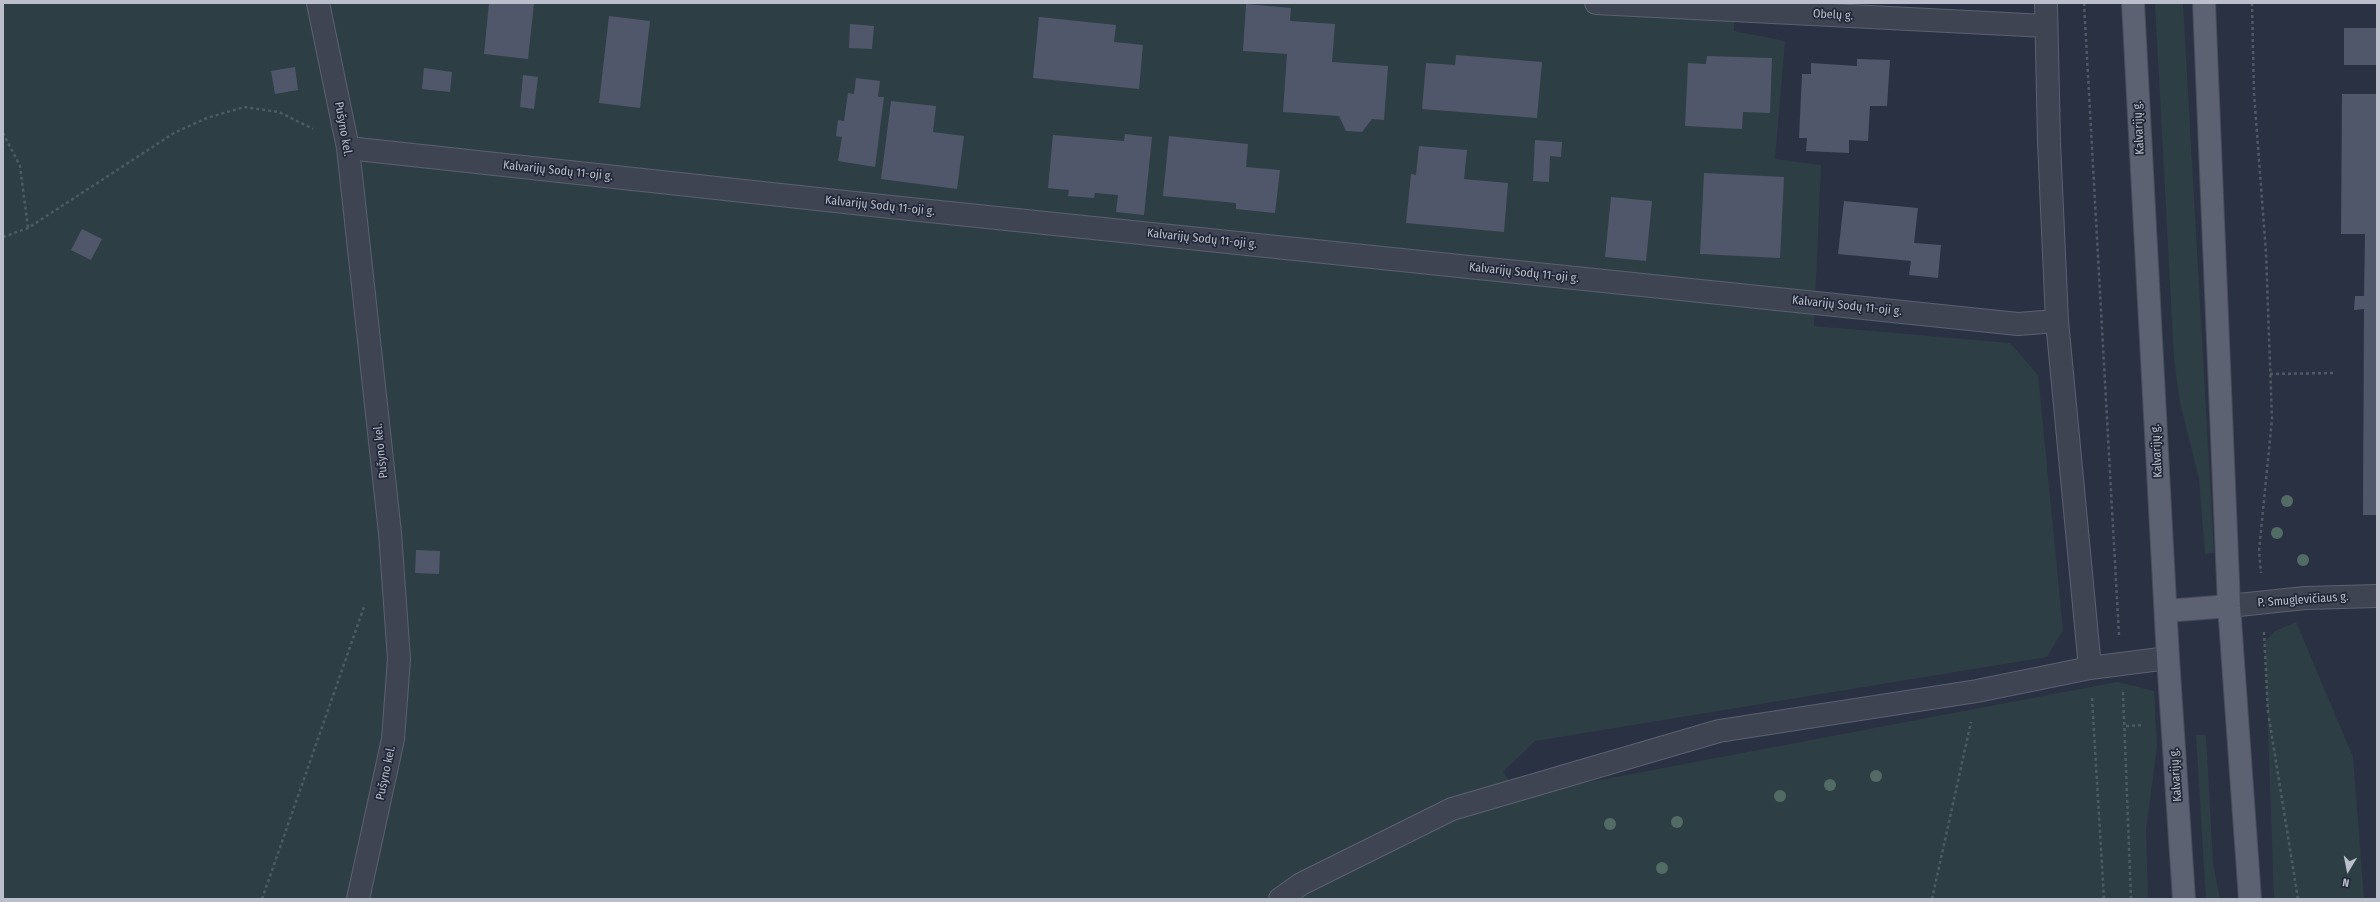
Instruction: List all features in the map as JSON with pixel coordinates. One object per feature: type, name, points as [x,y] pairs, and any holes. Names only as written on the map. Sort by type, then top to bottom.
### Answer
[{"type":"main road","name":"Kalvarijų g.","points":[[2133,3],[2168,658],[2184,899]]},
{"type":"main road","points":[[2204,3],[2230,606],[2250,899]]},
{"type":"main road","points":[[2166,612],[2230,606]]},
{"type":"street","name":"Pušyno kel.","points":[[318,3],[348,148],[390,533],[399,659],[393,739],[358,899]]},
{"type":"street","name":"Obelų g.","points":[[1596,3],[2046,26]]},
{"type":"street","points":[[2046,3],[2057,321],[2090,668]]},
{"type":"street","name":"Kalvarijų Sodų 11-oji g.","points":[[348,148],[890,207],[2018,324],[2057,321]]},
{"type":"street","name":"P. Smuglevičiaus g.","points":[[2230,606],[2305,598],[2377,596]]},
{"type":"street","points":[[1280,899],[1302,884],[1452,808],[1719,731],[1977,691],[2090,668],[2168,658]]},
{"type":"path","points":[[2084,3],[2121,664],[2126,726],[2132,899]]},
{"type":"path","points":[[2252,3],[2254,93],[2266,253],[2272,420],[2259,551],[2269,718],[2298,899]]},
{"type":"path","points":[[3,237],[28,228],[174,133],[207,118],[244,107],[279,112],[348,148]]},
{"type":"path","points":[[3,133],[20,166],[28,228]]},
{"type":"path","points":[[2270,374],[2334,374]]},
{"type":"path","points":[[262,899],[366,600]]},
{"type":"path","points":[[2090,668],[2104,899]]},
{"type":"path","points":[[1932,899],[1977,691]]},
{"type":"shaded area","points":[[3,3],[1736,3],[1734,31],[1785,41],[1775,159],[1821,165],[1814,326],[2010,343],[2038,375],[2063,630],[2047,657],[1535,741],[1503,772],[1521,795],[2117,682],[2154,691],[2157,746],[2146,829],[2148,899],[3,899]]},
{"type":"shaded area","points":[[2155,3],[2183,3],[2214,553],[2205,554],[2199,479],[2180,403],[2174,358]]},
{"type":"shaded area","points":[[2296,622],[2353,757],[2364,899],[2274,899],[2265,641],[2275,631]]},
{"type":"shaded area","points":[[2196,735],[2206,735],[2213,863],[2220,899],[2206,899]]},
{"type":"building","points":[[489,3],[534,3],[528,59],[484,54]]},
{"type":"building","points":[[1246,4],[1291,8],[1290,21],[1335,24],[1332,62],[1388,66],[1384,120],[1372,119],[1362,132],[1346,131],[1339,116],[1283,112],[1287,54],[1243,51]]},
{"type":"building","points":[[609,16],[650,21],[640,108],[599,103]]},
{"type":"building","points":[[1039,17],[1116,25],[1114,42],[1143,45],[1139,89],[1033,78]]},
{"type":"building","points":[[850,24],[874,26],[872,49],[849,48]]},
{"type":"building","points":[[2344,28],[2377,28],[2377,65],[2344,65]]},
{"type":"building","points":[[1456,55],[1542,62],[1537,118],[1422,109],[1426,63],[1455,65]]},
{"type":"building","points":[[1707,56],[1772,58],[1770,113],[1743,112],[1742,129],[1685,126],[1688,63],[1706,64]]},
{"type":"building","points":[[1857,59],[1890,60],[1887,106],[1870,106],[1868,141],[1849,140],[1849,153],[1806,151],[1807,138],[1799,138],[1802,74],[1811,74],[1811,63],[1857,66]]},
{"type":"building","points":[[295,67],[298,90],[275,94],[271,71]]},
{"type":"building","points":[[424,68],[452,72],[450,92],[422,89]]},
{"type":"building","points":[[523,75],[538,77],[534,109],[520,107]]},
{"type":"building","points":[[856,78],[880,81],[878,97],[884,97],[875,167],[838,161],[842,137],[836,136],[838,120],[844,121],[848,93],[854,94]]},
{"type":"building","points":[[2342,94],[2377,94],[2377,515],[2363,515],[2364,309],[2354,310],[2355,296],[2364,296],[2365,234],[2341,234]]},
{"type":"building","points":[[891,101],[936,106],[933,132],[964,136],[957,189],[881,179]]},
{"type":"building","points":[[1125,134],[1152,137],[1144,215],[1116,212],[1118,195],[1095,193],[1094,198],[1068,196],[1069,190],[1048,188],[1053,135],[1124,141]]},
{"type":"building","points":[[1169,136],[1248,144],[1246,167],[1280,170],[1275,213],[1236,209],[1236,203],[1163,196]]},
{"type":"building","points":[[1535,140],[1562,142],[1561,157],[1550,156],[1549,182],[1533,181]]},
{"type":"building","points":[[1419,146],[1467,150],[1464,179],[1508,183],[1504,232],[1406,223],[1411,174],[1416,175]]},
{"type":"building","points":[[1704,173],[1784,177],[1780,258],[1700,254]]},
{"type":"building","points":[[1611,197],[1652,201],[1646,261],[1605,257]]},
{"type":"building","points":[[1844,201],[1918,208],[1914,243],[1941,245],[1938,278],[1909,275],[1911,261],[1838,254]]},
{"type":"building","points":[[82,229],[102,239],[91,260],[71,250]]},
{"type":"building","points":[[416,550],[440,551],[439,574],[415,573]]}]
